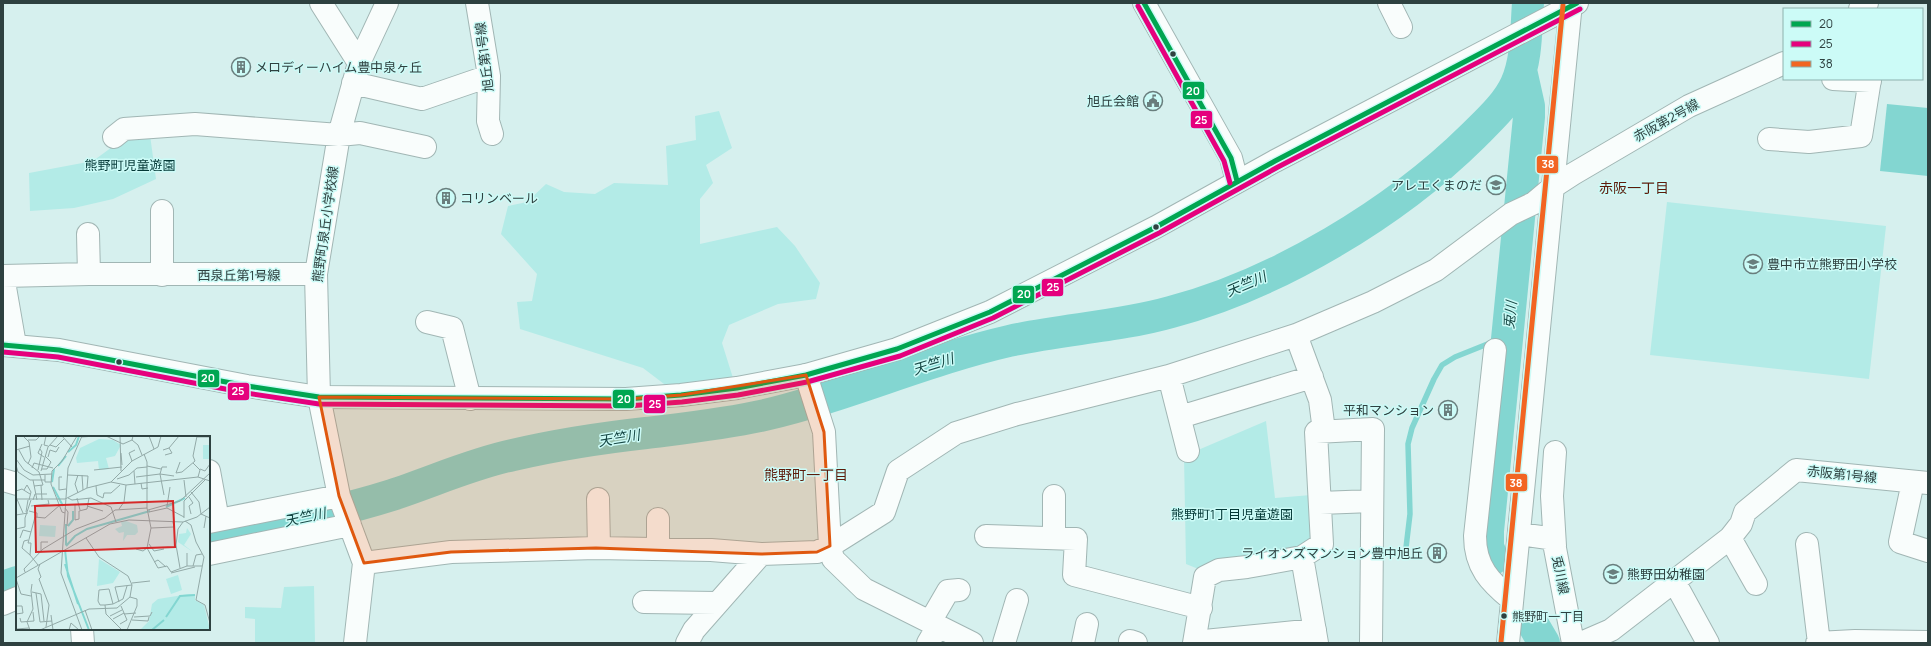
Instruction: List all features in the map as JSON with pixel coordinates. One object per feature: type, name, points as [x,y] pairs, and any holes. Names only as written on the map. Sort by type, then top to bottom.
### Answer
[{"type":"street","points":[[321,3],[356,73],[422,99],[489,76]]},
{"type":"street","name":"熊野町泉丘小学校線","points":[[355,643],[364,563],[344,510],[320,397],[316,274],[339,135],[356,73],[387,3]]},
{"type":"street","name":"旭丘第1号線","points":[[477,3],[489,76],[488,122],[492,134]]},
{"type":"street","points":[[1144,3],[1231,158],[1237,181]]},
{"type":"street","points":[[1389,3],[1402,26]]},
{"type":"street","points":[[9,345],[60,350],[247,386],[320,397],[626,399],[808,382],[984,315],[1156,227],[1237,181],[1573,4]]},
{"type":"street","points":[[1508,643],[1553,187],[1573,4]]},
{"type":"street","name":"赤阪第2号線","points":[[364,563],[451,552],[599,548],[711,550],[761,554],[817,552],[830,546],[884,512],[898,471],[956,433],[1017,414],[1169,376],[1296,335],[1373,302],[1436,270],[1511,214],[1531,204],[1553,187],[1689,106],[1783,63]]},
{"type":"street","points":[[1769,139],[1809,142],[1861,136],[1870,80]]},
{"type":"street","points":[[114,137],[124,129],[195,124],[339,135],[360,133],[425,147]]},
{"type":"street","points":[[162,210],[162,275]]},
{"type":"street","points":[[88,234],[89,274]]},
{"type":"street","name":"西泉丘第1号線","points":[[9,345],[3,276],[89,274],[316,274]]},
{"type":"street","points":[[428,322],[452,328],[470,399]]},
{"type":"street","points":[[1296,335],[1320,400],[1324,431]]},
{"type":"street","points":[[1495,350],[1475,536],[1475,548],[1478,561],[1487,576],[1512,600]]},
{"type":"street","points":[[1169,376],[1188,451]]},
{"type":"street","points":[[1180,417],[1312,377]]},
{"type":"street","points":[[808,382],[824,432],[830,546],[833,559],[864,588],[932,630],[972,643]]},
{"type":"street","points":[[1302,557],[1316,637],[1194,643],[1205,577],[1219,570],[1247,567],[1302,557],[1322,544],[1316,432],[1373,429],[1371,643]]},
{"type":"street","points":[[1555,452],[1552,502],[1555,546]]},
{"type":"street","name":"赤阪第1号線","points":[[1581,643],[1611,630],[1730,538],[1741,524],[1745,512],[1796,470],[1921,483]]},
{"type":"street","points":[[3,480],[16,484]]},
{"type":"street","points":[[210,481],[214,521],[344,510]]},
{"type":"street","points":[[1921,483],[1900,542],[1928,551]]},
{"type":"street","points":[[1054,496],[1054,538]]},
{"type":"street","points":[[598,499],[599,548]]},
{"type":"street","points":[[1320,503],[1372,501]]},
{"type":"street","points":[[210,554],[344,510]]},
{"type":"street","points":[[658,519],[658,549]]},
{"type":"street","name":"兎川線","points":[[1519,534],[1548,538],[1555,546],[1573,643]]},
{"type":"street","points":[[986,536],[1076,539],[1074,575],[1201,608]]},
{"type":"street","points":[[1730,538],[1756,584]]},
{"type":"street","points":[[1807,544],[1818,643],[1855,641],[1928,642]]},
{"type":"street","points":[[687,643],[694,630],[761,554]]},
{"type":"street","points":[[1674,581],[1708,643]]},
{"type":"street","points":[[932,630],[948,590],[959,590]]},
{"type":"street","points":[[3,604],[16,598]]},
{"type":"street","points":[[1004,643],[1017,600]]},
{"type":"street","points":[[644,602],[718,603]]},
{"type":"street","points":[[82,630],[83,643]]},
{"type":"highlighted area","points":[[806,375],[824,432],[830,546],[817,552],[761,554],[596,548],[451,552],[364,563],[339,496],[319,397],[626,399],[681,395]]},
{"type":"green space","points":[[719,111],[732,148],[706,165],[713,183],[700,199],[700,244],[777,227],[795,246],[820,283],[816,299],[778,304],[729,325],[722,343],[733,378],[668,387],[643,368],[520,329],[517,302],[532,301],[537,274],[501,234],[508,206],[527,202],[546,184],[564,192],[595,194],[614,183],[668,185],[666,146],[696,140],[695,116]]},
{"type":"green space","name":"熊野町児童遊園","points":[[150,135],[156,179],[113,199],[74,208],[30,211],[29,173],[93,161],[123,139]]},
{"type":"green space","points":[[1667,202],[1886,226],[1869,379],[1650,355]]},
{"type":"green space","name":"熊野町1丁目児童遊園","points":[[1266,421],[1275,498],[1311,495],[1317,535],[1296,550],[1201,570],[1186,564],[1184,456]]},
{"type":"green space","points":[[314,586],[315,643],[255,643],[255,619],[245,618],[245,607],[281,608],[284,587]]},
{"type":"shaded area","points":[[1887,104],[1928,108],[1928,176],[1880,171]]},
{"type":"waterway","name":"天竺川","points":[[210,538],[347,508],[392,495],[482,463],[529,451],[595,440],[706,426],[765,415],[826,398],[978,349],[1029,337],[1110,325],[1151,317],[1211,300],[1252,284],[1293,264],[1371,218],[1408,192],[1442,165],[1491,118],[1508,98],[1520,75],[1524,55],[1528,3]]},
{"type":"waterway","name":"兎川","points":[[1493,559],[1488,547],[1488,531],[1529,117],[1529,106],[1521,70]]},
{"type":"waterway","name":"兎川","points":[[1505,335],[1509,333]]},
{"type":"waterway","points":[[1405,556],[1410,514],[1408,444],[1412,428],[1434,379],[1442,365],[1455,357],[1490,343]]},
{"type":"waterway","name":"天竺川","points":[[3,587],[16,582]]},
{"type":"waterway","name":"兎川","points":[[1534,626],[1544,643]]},
{"type":"transit line","name":"20","points":[[1144,3],[1231,158],[1237,181]]},
{"type":"transit line","name":"20","points":[[3,345],[59,350],[247,386],[319,397],[626,399],[681,395],[737,388],[806,375],[897,349],[990,312],[1156,227],[1275,161],[1577,3]]},
{"type":"transit line","name":"38","points":[[1501,642],[1563,5]]},
{"type":"transit line","name":"25","points":[[1138,6],[1224,161],[1230,183]]},
{"type":"transit line","name":"25","points":[[3,352],[58,357],[246,393],[319,404],[627,406],[682,402],[738,395],[807,382],[900,356],[993,318],[1159,233],[1278,167],[1580,9]]},
{"type":"place","name":"メロディーハイム豊中泉ヶ丘","points":[[241,67]]},
{"type":"place","name":"旭丘会館","points":[[1153,101]]},
{"type":"place","name":"アレエくまのだ","points":[[1496,185]]},
{"type":"place","name":"コリンベール","points":[[446,198]]},
{"type":"place","name":"豊中市立熊野田小学校","points":[[1753,264]]},
{"type":"place","name":"平和マンション","points":[[1448,410]]},
{"type":"place","name":"ライオンズマンション豊中旭丘","points":[[1437,553]]},
{"type":"place","name":"熊野田幼稚園","points":[[1613,574]]},
{"type":"place","name":"熊野町一丁目","points":[[1504,616]]},
{"type":"district","name":"赤阪一丁目","points":[[1634,188]]},
{"type":"district","name":"熊野町一丁目","points":[[806,475]]}]
